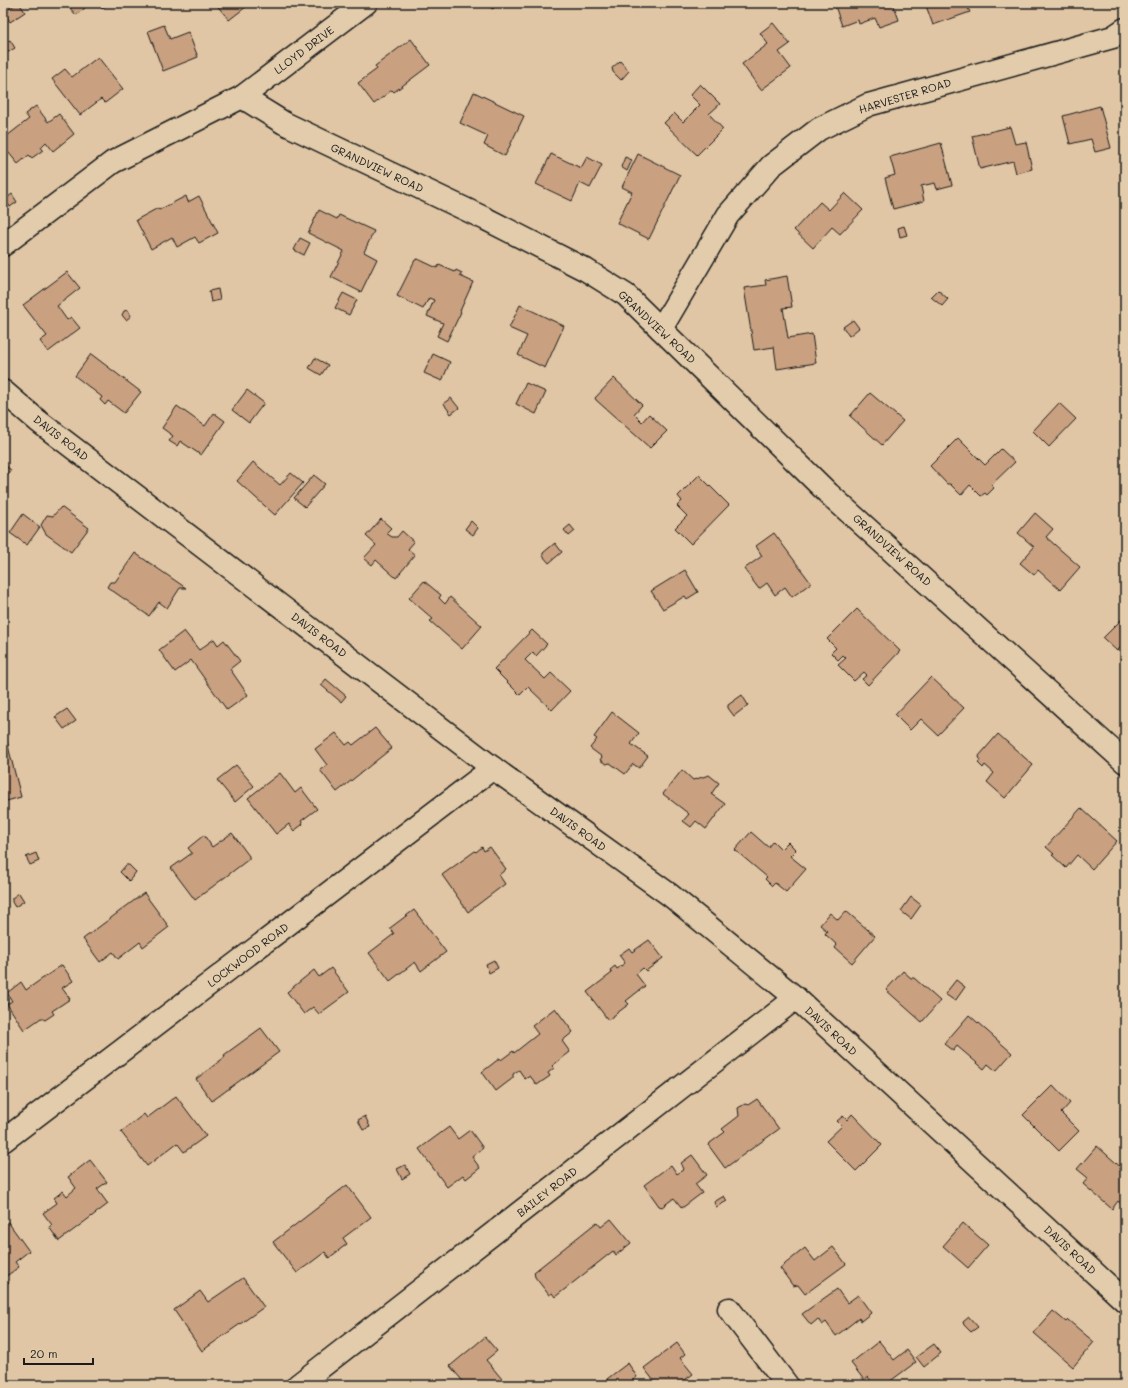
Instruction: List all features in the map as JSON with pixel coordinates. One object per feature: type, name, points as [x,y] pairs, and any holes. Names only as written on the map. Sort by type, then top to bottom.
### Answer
[{"type":"street","name":"LLOYD DRIVE","points":[[242,97],[366,3]]},
{"type":"street","name":"HARVESTER ROAD","points":[[661,329],[728,215],[771,166],[819,129],[868,105],[1113,37],[1125,29]]},
{"type":"street","points":[[3,245],[113,162],[242,97]]},
{"type":"street","name":"GRANDVIEW ROAD","points":[[242,97],[284,123],[486,219],[586,270],[626,295],[829,494],[1125,762]]},
{"type":"street","name":"DAVIS ROAD","points":[[3,391],[38,420],[493,768],[670,895],[796,998],[1125,1301]]},
{"type":"street","name":"LOCKWOOD ROAD","points":[[3,1141],[493,768]]},
{"type":"street","name":"BAILEY ROAD","points":[[298,1385],[796,998]]},
{"type":"street","points":[[729,1309],[787,1385]]},
{"type":"building","points":[[19,3],[25,12],[10,22],[5,12]]},
{"type":"building","points":[[72,3],[81,3],[85,8],[76,15],[70,8]]},
{"type":"building","points":[[98,3],[109,3],[102,9]]},
{"type":"building","points":[[215,3],[251,3],[229,20]]},
{"type":"building","points":[[489,3],[496,3],[493,9],[488,6]]},
{"type":"building","points":[[834,3],[893,3],[899,20],[879,27],[875,18],[859,24],[858,20],[842,26]]},
{"type":"building","points":[[925,3],[983,3],[968,8],[970,12],[933,25]]},
{"type":"building","points":[[773,23],[790,44],[779,52],[791,68],[761,90],[742,64],[768,44],[760,33]]},
{"type":"building","points":[[164,25],[170,39],[188,32],[198,57],[163,71],[148,31]]},
{"type":"building","points":[[411,39],[430,65],[394,92],[392,90],[374,104],[358,83],[377,69],[375,66]]},
{"type":"building","points":[[10,40],[15,48],[5,54],[3,51],[3,44]]},
{"type":"building","points":[[98,57],[123,89],[105,103],[101,99],[80,115],[52,79],[65,69],[72,77]]},
{"type":"building","points":[[620,61],[629,71],[621,80],[613,72],[612,68]]},
{"type":"building","points":[[700,84],[720,104],[709,114],[723,129],[697,155],[664,123],[674,113],[683,122],[700,105],[690,95]]},
{"type":"building","points":[[474,92],[524,116],[505,156],[484,145],[488,136],[460,123]]},
{"type":"building","points":[[36,106],[48,122],[59,114],[74,134],[53,151],[46,142],[41,147],[43,150],[32,158],[29,155],[18,164],[3,146],[3,139],[29,119],[25,114]]},
{"type":"building","points":[[1100,106],[1111,148],[1095,152],[1091,139],[1070,144],[1063,116]]},
{"type":"building","points":[[1010,127],[1015,144],[1026,142],[1032,169],[1016,173],[1013,161],[980,169],[972,136]]},
{"type":"building","points":[[941,143],[952,185],[937,189],[935,183],[921,186],[924,201],[893,209],[885,178],[895,175],[890,157]]},
{"type":"building","points":[[551,154],[581,168],[587,157],[602,165],[590,188],[580,183],[572,201],[536,184]]},
{"type":"building","points":[[638,154],[680,175],[649,239],[617,223],[632,192],[622,187]]},
{"type":"building","points":[[625,157],[632,160],[627,171],[621,167]]},
{"type":"building","points":[[845,193],[863,210],[840,234],[832,227],[813,248],[794,230],[820,202],[829,210]]},
{"type":"building","points":[[12,194],[17,202],[10,207],[6,201]]},
{"type":"building","points":[[186,196],[188,202],[199,196],[218,233],[199,243],[195,237],[177,247],[172,237],[151,249],[136,220],[158,208],[159,210]]},
{"type":"building","points":[[319,210],[337,219],[339,215],[374,231],[364,252],[377,259],[361,292],[331,277],[344,251],[308,233]]},
{"type":"building","points":[[904,226],[907,235],[900,237],[898,228]]},
{"type":"building","points":[[300,238],[310,243],[304,255],[294,250]]},
{"type":"building","points":[[418,259],[437,268],[439,265],[455,272],[456,270],[462,273],[460,276],[473,282],[447,341],[437,336],[443,323],[427,316],[434,300],[429,298],[423,309],[397,296],[415,260]]},
{"type":"building","points":[[67,272],[80,288],[57,306],[67,320],[71,317],[80,328],[48,352],[40,341],[47,336],[23,305]]},
{"type":"building","points":[[787,276],[792,307],[783,308],[788,338],[812,334],[816,363],[777,369],[774,347],[754,350],[744,288],[766,285],[765,280]]},
{"type":"building","points":[[218,289],[220,300],[211,302],[209,291]]},
{"type":"building","points":[[938,290],[948,299],[942,306],[931,297]]},
{"type":"building","points":[[343,293],[357,300],[349,315],[335,308]]},
{"type":"building","points":[[520,305],[564,326],[545,368],[518,355],[527,336],[509,328]]},
{"type":"building","points":[[128,310],[131,316],[126,320],[122,315],[124,311]]},
{"type":"building","points":[[853,320],[859,328],[849,336],[843,327]]},
{"type":"building","points":[[91,354],[141,392],[124,413],[108,401],[105,405],[100,400],[102,397],[75,376]]},
{"type":"building","points":[[433,354],[450,362],[442,381],[424,373]]},
{"type":"building","points":[[315,358],[328,365],[321,375],[309,368]]},
{"type":"building","points":[[614,378],[642,405],[634,414],[642,422],[649,414],[667,431],[650,448],[596,400],[595,398]]},
{"type":"building","points":[[526,383],[546,392],[536,414],[516,404]]},
{"type":"building","points":[[247,390],[264,403],[249,423],[232,410]]},
{"type":"building","points":[[870,393],[903,421],[882,445],[850,416]]},
{"type":"building","points":[[451,398],[459,408],[451,414],[444,403]]},
{"type":"building","points":[[1059,403],[1076,419],[1049,447],[1033,431]]},
{"type":"building","points":[[177,406],[205,426],[214,413],[225,421],[201,455],[180,441],[177,446],[169,441],[173,436],[162,428]]},
{"type":"building","points":[[958,438],[985,465],[1001,449],[1015,462],[991,485],[994,488],[987,495],[985,493],[981,496],[970,485],[961,495],[950,484],[947,484],[930,466]]},
{"type":"building","points":[[253,462],[280,485],[291,473],[303,483],[275,515],[237,481]]},
{"type":"building","points":[[3,464],[11,470],[3,480]]},
{"type":"building","points":[[314,475],[325,484],[305,507],[294,498]]},
{"type":"building","points":[[699,475],[729,505],[691,544],[675,528],[687,516],[677,506],[682,501],[678,496]]},
{"type":"building","points":[[61,507],[89,528],[71,552],[46,534],[41,525],[47,515],[53,516]]},
{"type":"building","points":[[1035,513],[1053,529],[1046,537],[1080,567],[1060,590],[1038,570],[1034,575],[1020,563],[1034,547],[1018,533]]},
{"type":"building","points":[[23,514],[40,527],[27,545],[10,533]]},
{"type":"building","points":[[381,519],[391,528],[386,533],[392,537],[397,537],[402,531],[414,542],[408,549],[415,555],[396,578],[376,560],[372,565],[364,558],[376,545],[366,536]]},
{"type":"building","points":[[471,521],[478,528],[473,535],[465,529]]},
{"type":"building","points":[[570,525],[575,531],[569,536],[564,530]]},
{"type":"building","points":[[774,533],[811,583],[792,597],[785,587],[775,595],[767,583],[759,589],[744,569],[762,556],[756,546]]},
{"type":"building","points":[[555,543],[562,552],[549,563],[543,556],[543,553]]},
{"type":"building","points":[[135,553],[186,588],[180,588],[167,608],[159,602],[149,616],[107,587],[110,582],[115,582]]},
{"type":"building","points":[[685,570],[698,592],[687,599],[685,596],[663,609],[651,591]]},
{"type":"building","points":[[424,581],[441,595],[439,598],[445,604],[450,597],[482,626],[462,649],[430,621],[433,619],[409,598]]},
{"type":"building","points":[[857,609],[900,651],[868,685],[862,679],[867,675],[864,672],[854,681],[838,665],[846,658],[843,655],[838,660],[831,653],[836,648],[827,639]]},
{"type":"building","points":[[1125,616],[1125,647],[1123,645],[1117,651],[1103,638]]},
{"type":"building","points":[[532,630],[547,644],[536,656],[533,652],[525,660],[545,679],[551,673],[570,691],[552,710],[528,687],[520,695],[494,669]]},
{"type":"building","points":[[184,631],[199,650],[214,639],[218,645],[224,640],[240,661],[230,669],[248,695],[227,710],[191,660],[175,672],[159,650]]},
{"type":"building","points":[[931,677],[964,708],[938,735],[921,719],[910,730],[895,715]]},
{"type":"building","points":[[326,679],[346,696],[341,702],[321,685]]},
{"type":"building","points":[[742,695],[748,705],[734,716],[728,708],[728,705]]},
{"type":"building","points":[[67,709],[76,721],[64,729],[55,717]]},
{"type":"building","points":[[612,712],[639,733],[631,744],[648,756],[639,768],[633,764],[625,774],[610,763],[606,764],[600,760],[602,757],[590,748],[597,739],[594,737]]},
{"type":"building","points":[[375,728],[392,748],[337,792],[320,770],[327,765],[315,749],[336,733],[346,745],[350,742],[353,745]]},
{"type":"building","points":[[998,734],[1033,765],[1005,798],[987,782],[994,773],[985,765],[983,768],[978,763],[980,760],[979,756]]},
{"type":"building","points":[[6,738],[21,797],[3,802],[3,739]]},
{"type":"building","points":[[236,765],[254,786],[235,802],[217,780]]},
{"type":"building","points":[[682,770],[693,780],[709,775],[719,783],[711,794],[725,804],[706,829],[696,821],[691,827],[683,821],[689,814],[663,794]]},
{"type":"building","points":[[280,773],[295,793],[301,788],[317,809],[301,821],[303,824],[294,831],[289,824],[276,834],[248,798]]},
{"type":"building","points":[[1081,808],[1117,841],[1092,869],[1077,855],[1066,868],[1046,847]]},
{"type":"building","points":[[751,832],[768,847],[773,841],[781,849],[788,842],[796,850],[790,856],[806,869],[786,892],[775,883],[772,886],[765,879],[767,877],[735,850]]},
{"type":"building","points":[[232,833],[249,856],[249,859],[195,900],[171,868],[192,853],[188,848],[204,835],[212,847]]},
{"type":"building","points":[[482,847],[484,851],[490,847],[506,869],[499,875],[505,884],[468,912],[442,875]]},
{"type":"building","points":[[36,853],[39,861],[30,865],[26,857]]},
{"type":"building","points":[[126,865],[129,865],[136,872],[129,881],[120,872]]},
{"type":"building","points":[[19,893],[24,901],[15,907],[12,902],[12,898]]},
{"type":"building","points":[[144,893],[169,927],[143,947],[140,942],[118,959],[113,952],[100,962],[83,939]]},
{"type":"building","points":[[911,897],[921,905],[911,919],[901,911]]},
{"type":"building","points":[[414,910],[446,952],[421,971],[415,962],[390,981],[369,953],[394,934],[390,928]]},
{"type":"building","points":[[846,911],[875,936],[852,963],[835,948],[837,945],[825,934],[827,931],[820,925],[830,913],[838,920]]},
{"type":"building","points":[[649,940],[663,958],[646,971],[643,968],[636,974],[645,986],[626,1001],[629,1004],[608,1020],[587,992],[612,973],[610,970],[615,966],[617,969],[625,963],[619,955],[629,948],[632,952]]},
{"type":"building","points":[[494,960],[498,968],[489,973],[486,964]]},
{"type":"building","points":[[62,965],[73,981],[62,988],[70,999],[52,1011],[54,1014],[45,1020],[41,1018],[24,1030],[7,1004],[12,1001],[7,993],[21,982],[26,990]]},
{"type":"building","points":[[331,968],[349,992],[319,1014],[313,1007],[304,1014],[287,992],[314,970],[319,977]]},
{"type":"building","points":[[903,971],[911,978],[914,978],[940,1001],[922,1022],[886,990]]},
{"type":"building","points":[[956,980],[965,987],[955,1001],[945,994]]},
{"type":"building","points":[[555,1008],[573,1032],[562,1041],[570,1052],[552,1066],[554,1068],[548,1073],[550,1076],[537,1085],[530,1076],[525,1079],[519,1070],[513,1074],[513,1078],[496,1091],[482,1072],[500,1058],[501,1060],[513,1051],[514,1053],[538,1034],[532,1026]]},
{"type":"building","points":[[969,1015],[1012,1053],[996,1071],[988,1064],[984,1069],[957,1046],[953,1051],[944,1044]]},
{"type":"building","points":[[261,1028],[279,1052],[212,1101],[196,1079],[225,1057],[224,1055]]},
{"type":"building","points":[[1053,1085],[1070,1103],[1061,1113],[1079,1131],[1059,1151],[1023,1115]]},
{"type":"building","points":[[176,1096],[206,1136],[184,1152],[177,1143],[147,1166],[121,1132],[144,1114],[147,1118]]},
{"type":"building","points":[[757,1099],[779,1129],[725,1168],[709,1146],[710,1143],[725,1132],[722,1129],[739,1116],[738,1108],[745,1104],[748,1105]]},
{"type":"building","points":[[852,1114],[882,1145],[856,1171],[826,1141],[842,1126],[837,1121],[843,1116],[847,1120]]},
{"type":"building","points":[[365,1116],[370,1127],[363,1130],[358,1120]]},
{"type":"building","points":[[449,1127],[458,1139],[470,1130],[483,1148],[472,1157],[480,1168],[466,1179],[463,1175],[447,1187],[419,1149]]},
{"type":"building","points":[[1097,1146],[1125,1171],[1125,1207],[1118,1201],[1112,1209],[1083,1184],[1088,1178],[1077,1169]]},
{"type":"building","points":[[692,1155],[707,1175],[695,1184],[702,1193],[682,1208],[674,1198],[662,1207],[659,1206],[644,1185],[671,1165],[677,1174],[684,1169],[681,1163]]},
{"type":"building","points":[[90,1160],[107,1182],[97,1189],[108,1204],[59,1241],[49,1227],[52,1225],[43,1213],[57,1203],[54,1198],[63,1191],[67,1196],[76,1188],[68,1177]]},
{"type":"building","points":[[405,1165],[410,1174],[402,1179],[397,1169]]},
{"type":"building","points":[[347,1185],[371,1217],[343,1238],[347,1244],[329,1258],[325,1252],[297,1273],[273,1242]]},
{"type":"building","points":[[724,1196],[727,1201],[716,1207],[714,1202]]},
{"type":"building","points":[[611,1219],[631,1243],[616,1255],[613,1251],[555,1297],[552,1293],[549,1295],[535,1277],[534,1272],[597,1222],[601,1227]]},
{"type":"building","points":[[8,1222],[29,1251],[15,1262],[19,1267],[5,1277],[9,1283],[3,1287],[3,1226]]},
{"type":"building","points":[[963,1223],[988,1245],[968,1268],[943,1246]]},
{"type":"building","points":[[833,1247],[846,1264],[805,1294],[798,1285],[793,1286],[780,1268],[805,1248],[815,1261]]},
{"type":"building","points":[[243,1278],[264,1307],[202,1351],[174,1310],[200,1291],[208,1302]]},
{"type":"building","points":[[837,1289],[847,1303],[858,1295],[871,1313],[861,1321],[859,1318],[836,1336],[826,1322],[822,1325],[818,1319],[811,1325],[802,1314]]},
{"type":"building","points":[[1053,1311],[1066,1322],[1068,1320],[1094,1342],[1073,1367],[1034,1333]]},
{"type":"building","points":[[969,1317],[978,1327],[971,1332],[963,1322]]},
{"type":"building","points":[[485,1337],[497,1351],[486,1360],[507,1385],[466,1385],[450,1366]]},
{"type":"building","points":[[879,1341],[894,1360],[907,1350],[916,1362],[885,1385],[874,1385],[868,1377],[864,1380],[851,1363]]},
{"type":"building","points":[[677,1343],[685,1354],[680,1358],[693,1374],[678,1385],[657,1385],[644,1368]]},
{"type":"building","points":[[934,1344],[941,1353],[924,1367],[916,1357]]},
{"type":"building","points":[[628,1363],[637,1377],[627,1385],[611,1385],[607,1379]]}]
